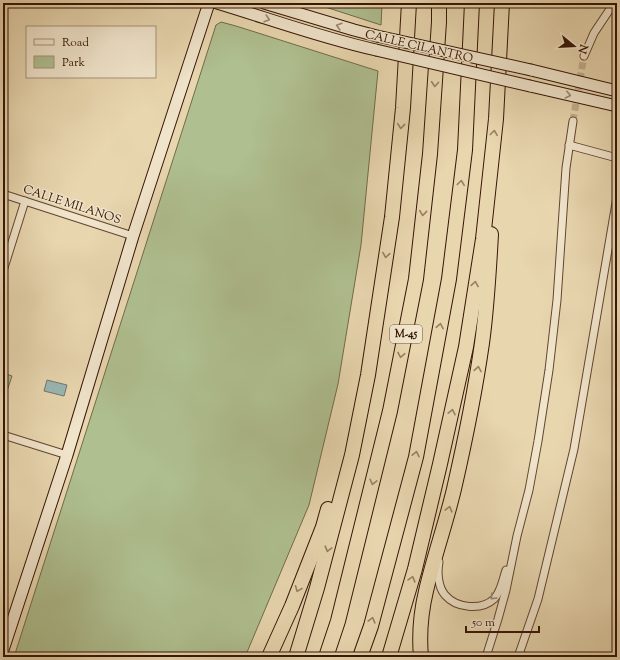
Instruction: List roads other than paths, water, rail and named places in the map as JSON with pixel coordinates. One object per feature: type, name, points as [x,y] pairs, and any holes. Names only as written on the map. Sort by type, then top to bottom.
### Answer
[{"type":"highway","points":[[296,657],[317,588],[352,456],[368,375],[392,217],[403,108],[409,3]]},
{"type":"highway","name":"M-45","points":[[326,657],[338,621],[390,411],[416,279],[430,154],[439,3]]},
{"type":"highway","name":"M-45","points":[[360,657],[371,626],[416,457],[449,279],[465,150],[472,3]]},
{"type":"highway","points":[[389,657],[415,569],[466,346],[483,239],[496,119],[502,3]]},
{"type":"highway","points":[[420,657],[422,618],[426,591],[454,490],[482,343],[489,278],[492,222],[490,172]]},
{"type":"highway","points":[[269,657],[292,606],[323,527],[368,375]]},
{"type":"street","points":[[3,650],[67,455],[133,236],[209,3]]},
{"type":"street","name":"CALLE CILANTRO","points":[[217,3],[286,26],[350,44],[617,106]]},
{"type":"street","name":"CALLE CILANTRO","points":[[264,3],[377,36],[531,70],[617,91]]},
{"type":"street","points":[[584,56],[594,33],[614,3]]},
{"type":"street","points":[[486,657],[506,590],[517,536],[529,490],[538,441],[549,370],[557,300],[562,249],[564,195],[573,121]]},
{"type":"street","points":[[569,145],[617,158]]},
{"type":"street","name":"CALLE MILANOS","points":[[3,194],[133,236]]},
{"type":"street","points":[[518,657],[538,599],[574,449],[617,197]]},
{"type":"street","points":[[3,271],[25,201]]},
{"type":"street","points":[[3,434],[67,455]]},
{"type":"street","points":[[443,530],[438,566],[440,585],[445,595],[454,602],[465,606],[477,606],[494,599],[499,592],[517,536]]},
{"type":"water","points":[[47,380],[67,385],[64,396],[44,391]]},
{"type":"tunnel","points":[[573,121],[584,56]]}]
